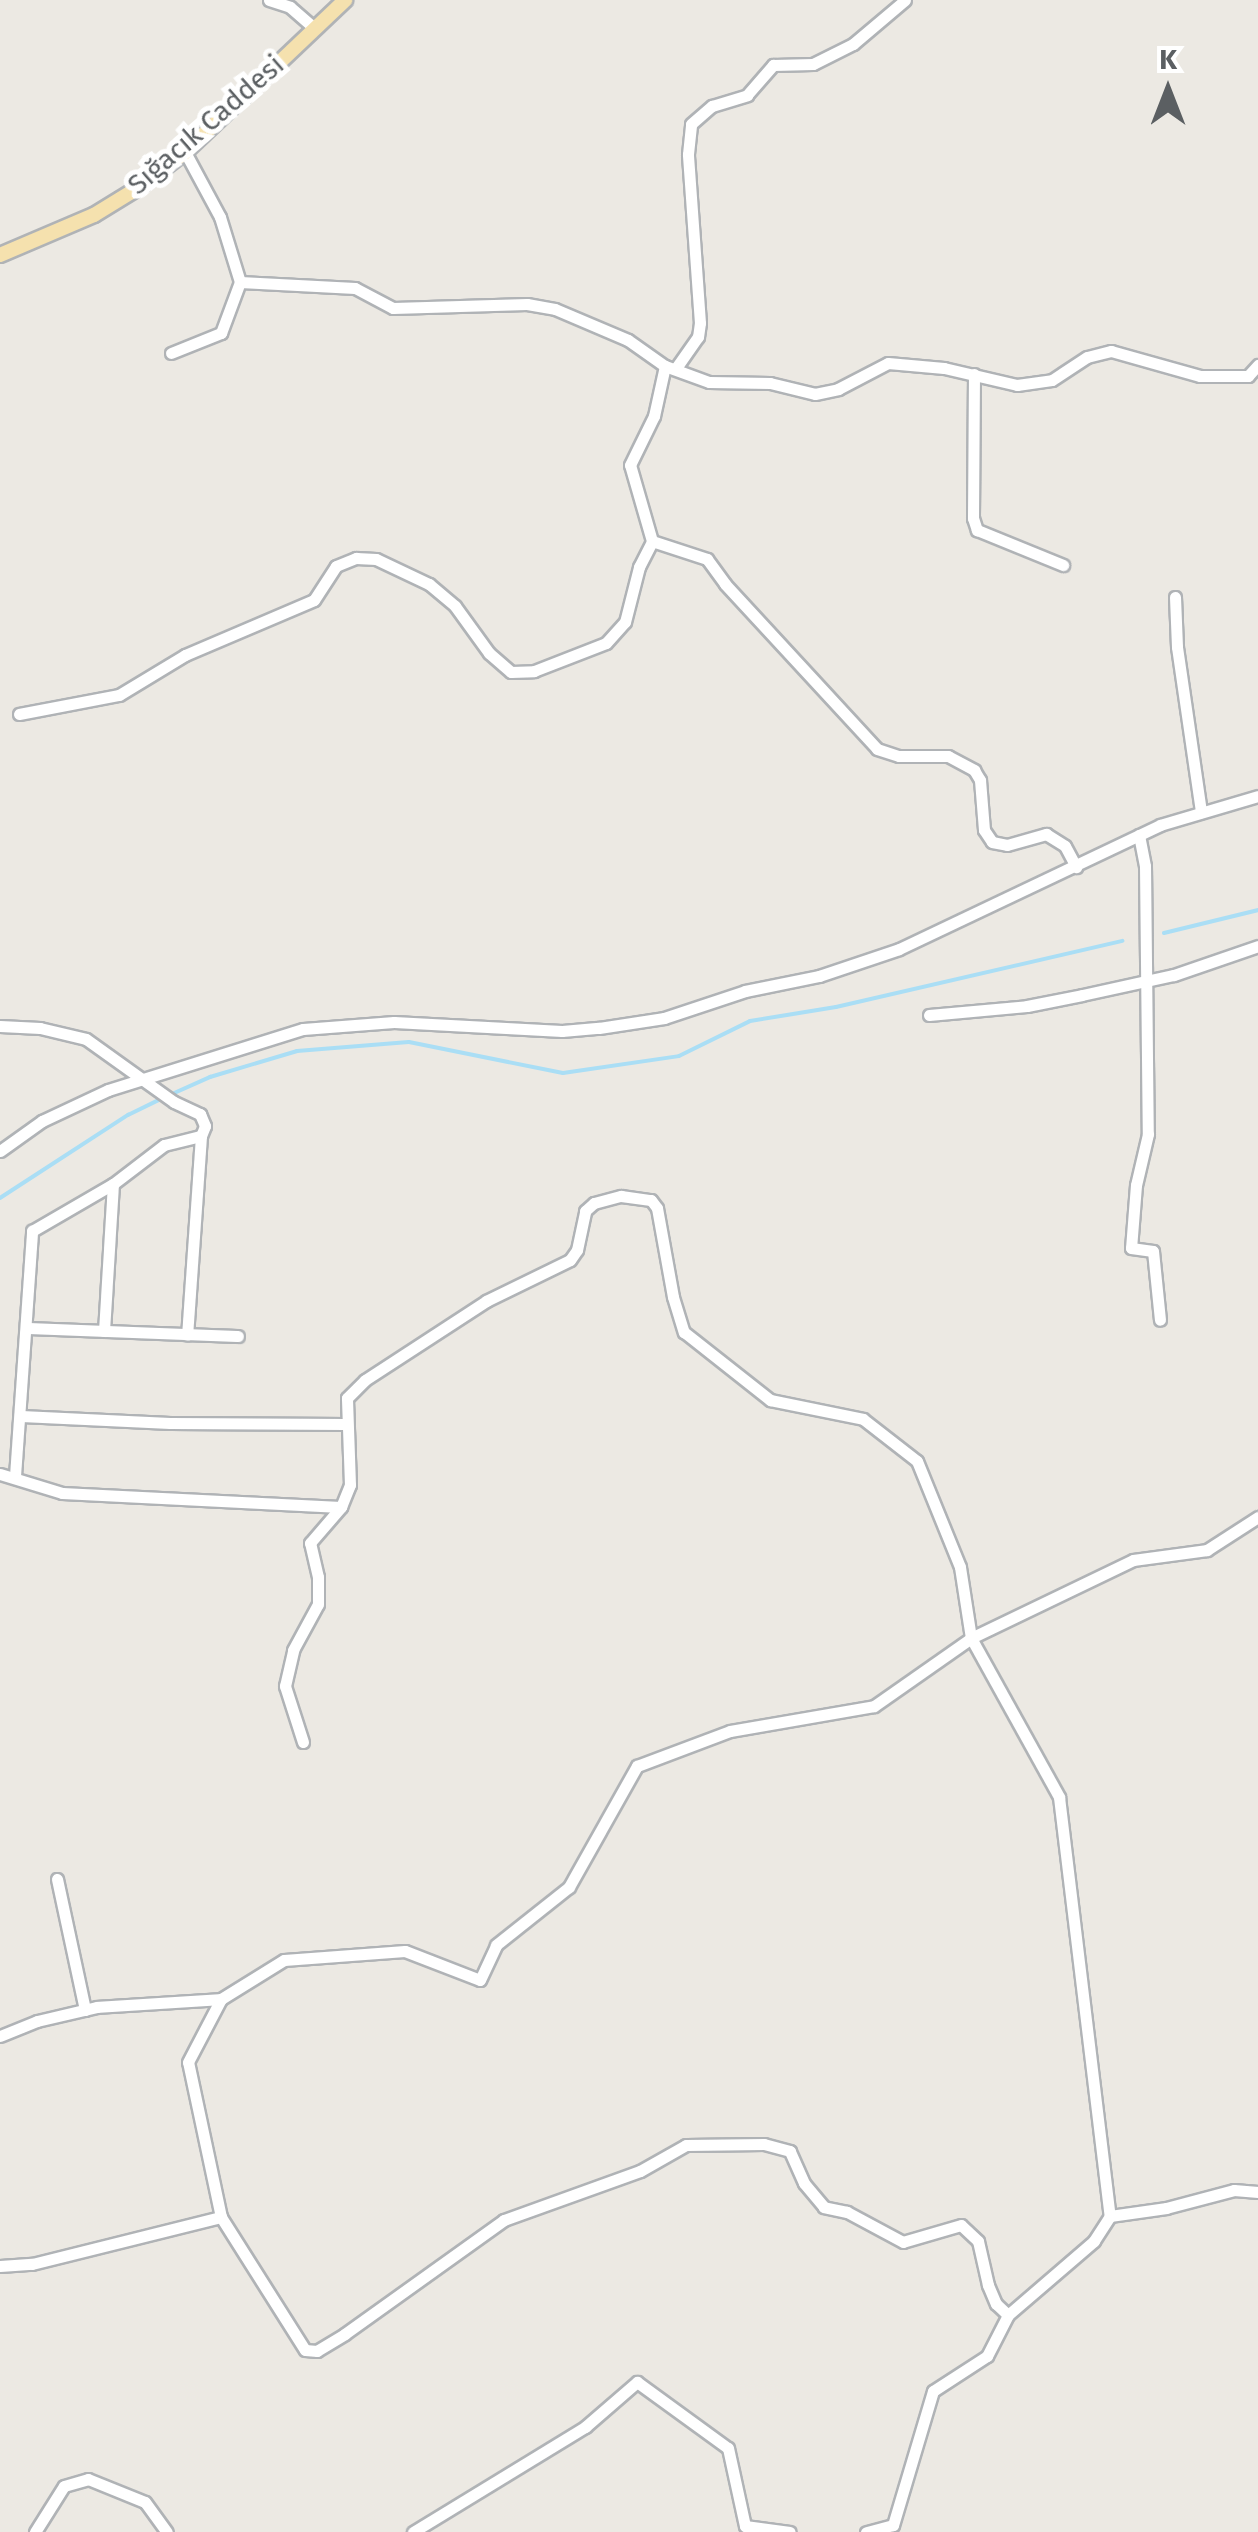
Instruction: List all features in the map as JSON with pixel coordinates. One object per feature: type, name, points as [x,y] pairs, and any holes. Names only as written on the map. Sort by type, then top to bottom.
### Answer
[{"type":"main road","name":"Sığacık Caddesi","points":[[0,255],[94,215],[184,152],[345,0]]},
{"type":"street","points":[[269,0],[290,8],[314,28]]},
{"type":"street","points":[[19,714],[119,694],[185,655],[314,600],[336,566],[356,558],[376,559],[429,584],[455,606],[503,669],[534,670],[606,643],[618,633],[652,542],[630,465],[654,416],[671,367],[698,337],[688,154],[692,124],[712,106],[747,95],[773,64],[812,64],[853,44],[905,0]]},
{"type":"street","points":[[171,353],[221,333],[240,282],[220,217],[184,152]]},
{"type":"street","points":[[240,282],[355,288],[374,302],[393,308],[527,304],[555,309],[628,340],[671,367],[709,382],[770,383],[814,394],[838,389],[888,363],[974,374],[1003,384],[1039,384],[1066,375],[1088,357],[1112,351],[1200,376],[1248,376],[1258,365]]},
{"type":"street","points":[[974,374],[973,518],[977,530],[1063,566]]},
{"type":"street","points":[[652,542],[707,559],[725,584],[876,748],[899,756],[948,756],[974,770],[980,780],[984,830],[992,842],[1006,845],[1046,834],[1065,846],[1076,866]]},
{"type":"street","points":[[1174,597],[1201,812]]},
{"type":"street","points":[[0,1151],[61,1110],[140,1078],[186,1068],[303,1029],[394,1022],[562,1031],[664,1018],[745,991],[819,976],[899,949],[1138,835],[1258,796]]},
{"type":"street","points":[[1138,835],[1145,866],[1148,1134],[1136,1185],[1131,1248],[1154,1251],[1160,1320]]},
{"type":"street","points":[[929,1015],[1026,1006],[1147,979],[1258,946]]},
{"type":"street","points":[[0,1026],[40,1028],[86,1039],[174,1102],[200,1114],[206,1126],[201,1136],[187,1335]]},
{"type":"street","points":[[15,1476],[32,1231],[113,1184],[164,1145],[201,1136]]},
{"type":"street","points":[[104,1331],[113,1184]]},
{"type":"street","points":[[304,1742],[285,1686],[293,1650],[318,1604],[318,1577],[310,1543],[341,1507],[350,1485],[347,1398],[365,1380],[486,1301],[570,1260],[577,1250],[585,1212],[594,1202],[622,1196],[650,1200],[663,1227],[673,1297],[684,1332],[770,1400],[864,1419],[917,1461],[960,1567],[970,1638],[1060,1797],[1110,2216],[1094,2241],[1008,2315],[987,2356],[933,2391],[893,2525],[866,2532]]},
{"type":"street","points":[[27,1328],[238,1336]]},
{"type":"street","points":[[22,1416],[170,1423],[345,1424]]},
{"type":"street","points":[[0,1474],[62,1493],[341,1507]]},
{"type":"street","points":[[1008,2315],[988,2286],[978,2241],[961,2225],[903,2242],[847,2212],[824,2207],[804,2183],[790,2151],[764,2144],[686,2146],[640,2171],[504,2220],[316,2351],[305,2350],[221,2217],[188,2062],[221,1999],[284,1960],[405,1951],[480,1980],[496,1945],[569,1888],[637,1766],[730,1730],[874,1706],[970,1638],[1133,1560],[1207,1550],[1258,1517]]},
{"type":"street","points":[[57,1878],[85,2010]]},
{"type":"street","points":[[0,2036],[85,2010],[198,1997],[221,1999]]},
{"type":"street","points":[[1110,2216],[1234,2190],[1258,2192]]},
{"type":"street","points":[[0,2266],[32,2264],[221,2217]]},
{"type":"street","points":[[413,2532],[585,2428],[637,2382],[728,2448],[745,2526],[790,2532]]},
{"type":"street","points":[[35,2532],[64,2486],[88,2479],[145,2502],[167,2532]]},
{"type":"waterway","points":[[1164,933],[1258,910]]},
{"type":"waterway","points":[[172,1094],[210,1077],[297,1051],[409,1042],[563,1073],[679,1056],[750,1021],[836,1007],[1123,941]]},
{"type":"waterway","points":[[0,1198],[128,1115],[163,1098]]}]
